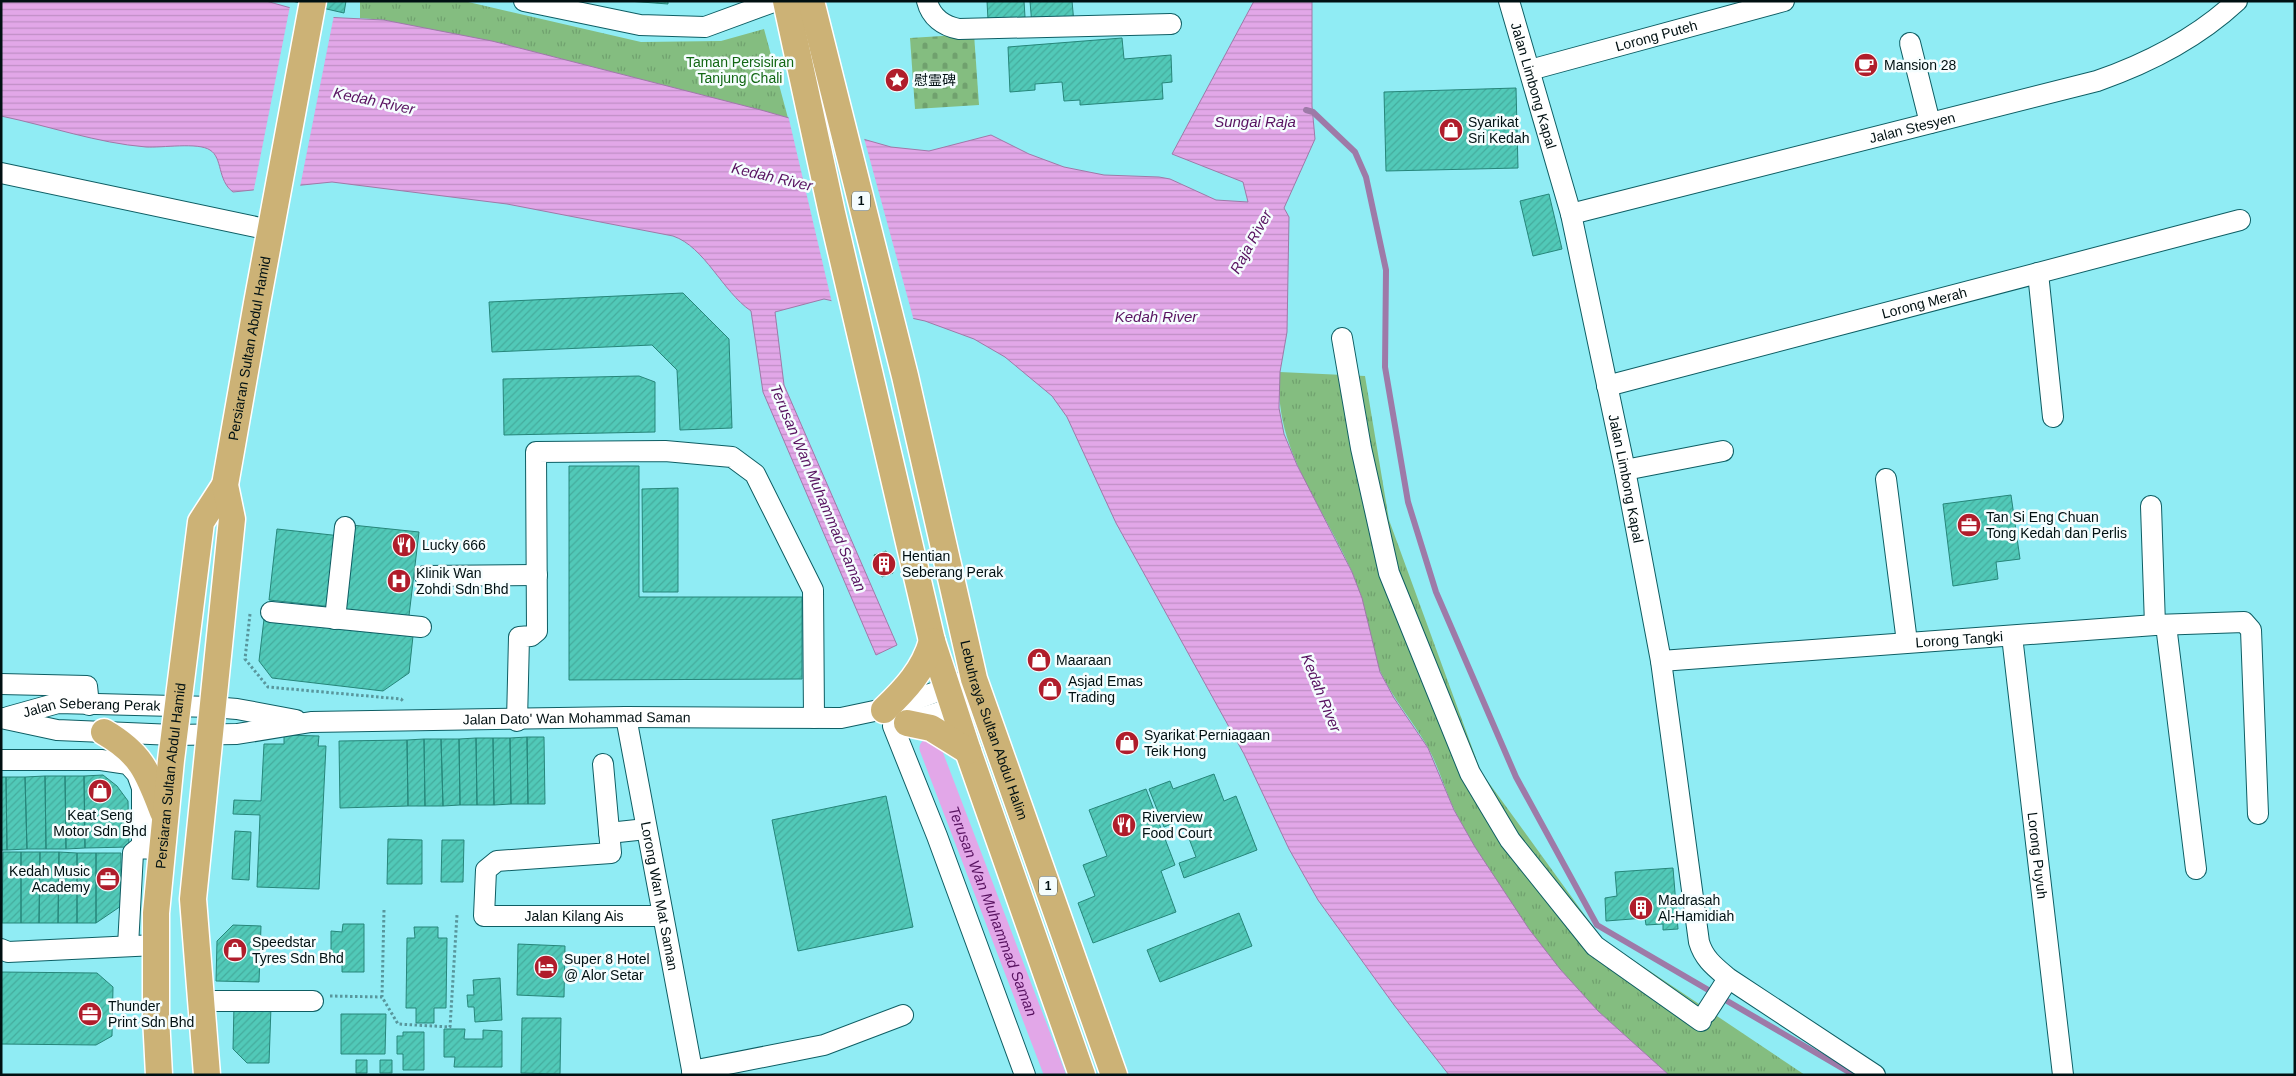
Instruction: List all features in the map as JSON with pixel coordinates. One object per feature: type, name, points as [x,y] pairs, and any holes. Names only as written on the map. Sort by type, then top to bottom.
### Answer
[{"type":"main road","name":"Persiaran Sultan Abdul Hamid","points":[[207,1075],[199,1001],[193,899],[232,519],[226,485],[313,1]]},
{"type":"main road","name":"1","points":[[786,1],[932,641],[968,751],[1082,1075]]},
{"type":"main road","name":"Lebuhraya Sultan Abdul Halim","points":[[814,13],[905,376],[977,689],[1114,1075]]},
{"type":"main road","name":"Persiaran Sultan Abdul Hamid","points":[[159,1075],[153,849],[165,815],[201,522],[226,485]]},
{"type":"main road","points":[[932,641],[922,669],[895,720],[932,728],[968,751]]},
{"type":"main road","points":[[104,732],[124,743],[137,756],[165,815]]},
{"type":"street","points":[[524,1],[640,25],[705,27],[776,1]]},
{"type":"street","points":[[927,1],[932,14],[938,20],[951,28],[959,29],[1171,24]]},
{"type":"street","name":"Jalan Limbong Kapal","points":[[1509,1],[1571,214],[1608,386],[1661,661],[1702,953],[1710,963],[1728,978],[1875,1075]]},
{"type":"street","name":"Lorong Puteh","points":[[1530,70],[1784,1]]},
{"type":"street","name":"Jalan Stesyen","points":[[1571,214],[2096,81],[2128,70],[2164,54],[2197,33],[2236,1]]},
{"type":"street","points":[[1910,43],[1930,123]]},
{"type":"street","points":[[1,173],[272,221]]},
{"type":"street","name":"Lorong Merah","points":[[1608,386],[2240,220]]},
{"type":"street","points":[[2038,273],[2053,417]]},
{"type":"street","points":[[1342,338],[1360,448],[1389,573],[1470,773],[1510,840],[1595,946],[1703,1017],[1724,985]]},
{"type":"street","points":[[517,721],[519,637],[531,636],[536,630],[536,452],[665,451],[732,457],[755,474],[813,590],[814,718]]},
{"type":"street","points":[[1625,470],[1723,451]]},
{"type":"street","points":[[1886,479],[1907,642]]},
{"type":"street","points":[[2151,506],[2161,625],[2196,869]]},
{"type":"street","points":[[335,619],[345,527]]},
{"type":"street","points":[[425,576],[537,575]]},
{"type":"street","points":[[271,612],[421,627]]},
{"type":"street","name":"Lorong Tangki","points":[[1661,661],[2161,625],[2244,622],[2251,630],[2258,814]]},
{"type":"street","name":"Lorong Puyuh","points":[[2012,636],[2063,1075]]},
{"type":"street","points":[[1,684],[88,686],[89,705]]},
{"type":"street","name":"Jalan Dato' Wan Mohammad Saman","points":[[209,735],[236,734],[310,722],[517,721],[626,717],[895,720],[916,700],[950,697],[977,689]]},
{"type":"street","name":"Jalan Seberang Perak","points":[[4,718],[58,703],[212,707]]},
{"type":"street","name":"Jalan Dato' Wan Mohammad Saman","points":[[212,707],[237,709],[310,722]]},
{"type":"street","name":"Lorong Wan Mat Saman","points":[[626,717],[692,1073]]},
{"type":"street","name":"Jalan Seberang Perak","points":[[4,718],[57,730],[209,735]]},
{"type":"street","points":[[895,720],[1025,1075]]},
{"type":"street","points":[[1,760],[101,760],[128,764],[137,774],[142,788],[153,849],[132,853],[128,946]]},
{"type":"street","points":[[603,764],[609,833],[646,830]]},
{"type":"street","name":"Jalan Kilang Ais","points":[[609,833],[611,854],[497,861],[486,870],[484,916],[663,916]]},
{"type":"street","points":[[1,948],[8,952],[156,945]]},
{"type":"street","points":[[199,1001],[318,998]]},
{"type":"street","points":[[692,1073],[824,1045],[903,1015]]},
{"type":"path","points":[[271,612],[250,610],[245,659],[268,687],[401,699],[406,704]]},
{"type":"path","points":[[384,910],[382,997],[398,1024],[450,1027],[457,914]]},
{"type":"path","points":[[318,998],[382,997]]},
{"type":"green space","name":"Taman Persisiran Tanjung Chali","points":[[360,1],[464,1],[641,42],[721,41],[764,29],[788,118],[554,59],[526,50],[384,20],[360,18]]},
{"type":"green space","points":[[974,34],[979,105],[915,109],[910,38]]},
{"type":"green space","points":[[1280,372],[1365,376],[1389,520],[1481,772],[1602,939],[1805,1075],[1669,1075],[1580,993],[1531,933],[1488,869],[1466,832],[1453,807],[1431,753],[1391,692],[1381,673],[1372,648],[1360,595],[1351,570],[1302,475],[1292,450],[1284,425],[1280,399]]},
{"type":"water","name":"Kedah River","points":[[1,1],[266,1],[323,17],[384,20],[492,41],[761,110],[891,147],[929,151],[991,135],[1029,154],[1064,167],[1104,175],[1170,179],[1216,200],[1248,202],[1243,182],[1172,154],[1254,1],[1312,1],[1312,106],[1315,139],[1284,208],[1289,217],[1287,332],[1280,372],[1279,408],[1284,434],[1297,465],[1352,572],[1362,598],[1380,672],[1394,698],[1428,748],[1454,810],[1475,847],[1529,929],[1560,969],[1598,1011],[1669,1075],[1449,1075],[1394,1005],[1318,900],[1289,849],[1244,754],[1116,523],[1067,417],[1052,396],[1005,357],[974,339],[925,321],[824,299],[775,312],[784,385],[897,645],[876,655],[763,392],[751,311],[731,292],[695,250],[673,236],[507,204],[332,182],[233,192],[224,182],[217,158],[210,150],[204,148],[197,146],[146,147],[128,145],[1,116]]},
{"type":"pier","points":[[290,6],[334,15],[300,187],[253,194]]},
{"type":"pier","points":[[788,115],[864,138],[914,321],[832,303]]},
{"type":"building","points":[[292,1],[346,1],[344,13]]},
{"type":"building","points":[[628,1],[668,1],[668,4]]},
{"type":"building","points":[[987,1],[1024,1],[1025,17],[988,20]]},
{"type":"building","points":[[1030,1],[1072,1],[1074,23],[1032,26]]},
{"type":"building","points":[[1122,38],[1124,59],[1171,55],[1172,82],[1162,83],[1163,99],[1080,105],[1080,100],[1064,101],[1062,82],[1035,84],[1035,90],[1010,92],[1008,47]]},
{"type":"building","name":"Syarikat Sri Kedah","points":[[1516,88],[1518,168],[1386,171],[1384,92]]},
{"type":"building","points":[[1549,194],[1562,249],[1533,256],[1520,201]]},
{"type":"building","points":[[683,293],[729,339],[732,428],[680,430],[677,370],[652,345],[492,352],[489,302]]},
{"type":"building","points":[[639,376],[655,382],[655,432],[504,435],[503,379]]},
{"type":"building","points":[[569,466],[639,466],[639,597],[802,597],[802,679],[569,680]]},
{"type":"building","points":[[678,488],[678,592],[643,592],[642,489]]},
{"type":"building","points":[[2011,495],[2020,559],[1996,562],[1998,579],[1953,586],[1943,504]]},
{"type":"building","points":[[352,525],[419,532],[408,624],[341,617]]},
{"type":"building","points":[[277,529],[341,536],[333,607],[269,600]]},
{"type":"building","name":"Hentian Seberang Perak","points":[[886,551],[893,573],[882,577],[874,555]]},
{"type":"building","points":[[264,619],[413,636],[409,673],[383,691],[272,678],[259,661]]},
{"type":"building","points":[[284,735],[319,736],[318,746],[326,746],[319,889],[257,887],[260,815],[233,814],[234,800],[261,801],[264,744],[284,744]]},
{"type":"building","points":[[527,737],[528,804],[511,804],[510,738]]},
{"type":"building","points":[[527,737],[544,737],[545,804],[528,804]]},
{"type":"building","points":[[476,738],[477,805],[460,805],[459,739]]},
{"type":"building","points":[[476,738],[493,738],[494,805],[477,805]]},
{"type":"building","points":[[493,738],[510,738],[511,804],[494,805]]},
{"type":"building","points":[[424,739],[425,806],[408,806],[407,740]]},
{"type":"building","points":[[424,739],[441,739],[443,806],[425,806]]},
{"type":"building","points":[[441,739],[459,739],[460,805],[443,806]]},
{"type":"building","points":[[407,740],[408,806],[340,808],[339,741]]},
{"type":"building","points":[[1214,774],[1224,801],[1236,796],[1257,850],[1184,878],[1179,863],[1196,857],[1182,820],[1164,827],[1149,789],[1170,781],[1173,789]]},
{"type":"building","points":[[103,775],[117,786],[128,801],[129,847],[85,848],[84,776]]},
{"type":"building","points":[[45,776],[65,776],[66,849],[46,849]]},
{"type":"building","points":[[45,776],[46,849],[27,849],[25,777]]},
{"type":"building","points":[[65,776],[84,776],[85,848],[66,849]]},
{"type":"building","points":[[1,777],[6,777],[7,850],[1,850]]},
{"type":"building","points":[[6,777],[25,777],[27,849],[7,850]]},
{"type":"building","points":[[1146,789],[1175,865],[1161,871],[1176,912],[1093,943],[1078,903],[1095,896],[1083,865],[1107,856],[1089,810]]},
{"type":"building","points":[[886,796],[913,927],[798,951],[772,820]]},
{"type":"building","points":[[235,831],[251,832],[249,880],[232,879]]},
{"type":"building","points":[[388,839],[422,840],[422,884],[387,884]]},
{"type":"building","points":[[442,840],[464,840],[463,882],[441,882]]},
{"type":"building","points":[[3,852],[21,852],[21,923],[2,923]]},
{"type":"building","points":[[21,852],[40,852],[39,923],[21,923]]},
{"type":"building","points":[[40,852],[59,852],[58,923],[39,923]]},
{"type":"building","points":[[59,852],[77,853],[77,923],[58,923]]},
{"type":"building","points":[[77,853],[96,853],[96,923],[77,923]]},
{"type":"building","points":[[96,853],[121,853],[121,906],[96,923]]},
{"type":"building","name":"Madrasah Al-Hamidiah","points":[[1673,868],[1678,929],[1663,930],[1663,924],[1646,925],[1645,918],[1606,921],[1605,898],[1617,896],[1615,872]]},
{"type":"building","points":[[1239,913],[1252,946],[1160,982],[1147,950]]},
{"type":"building","points":[[343,924],[364,924],[364,972],[342,972],[342,963],[331,963],[331,931],[342,932]]},
{"type":"building","points":[[233,925],[261,926],[259,982],[216,981],[217,941]]},
{"type":"building","points":[[414,927],[438,927],[438,938],[447,938],[446,1008],[434,1008],[434,1023],[416,1023],[416,1008],[406,1008],[407,938],[415,938]]},
{"type":"building","points":[[518,944],[565,946],[564,997],[517,995]]},
{"type":"building","points":[[1,972],[97,973],[113,987],[112,1036],[96,1045],[1,1044]]},
{"type":"building","points":[[500,978],[502,1020],[475,1022],[474,1007],[468,1007],[467,995],[474,995],[473,980]]},
{"type":"building","points":[[234,1005],[271,1007],[269,1063],[247,1063],[233,1049]]},
{"type":"building","points":[[341,1014],[386,1014],[385,1054],[341,1054]]},
{"type":"building","points":[[522,1018],[561,1018],[560,1074],[521,1073]]},
{"type":"building","points":[[444,1029],[465,1029],[464,1039],[483,1039],[483,1030],[502,1031],[502,1067],[454,1067],[455,1057],[444,1057]]},
{"type":"building","points":[[403,1032],[424,1032],[424,1070],[403,1070],[403,1054],[397,1054],[397,1036],[403,1036]]},
{"type":"building","points":[[356,1060],[367,1060],[367,1073],[356,1073]]},
{"type":"building","points":[[380,1060],[392,1060],[392,1073],[380,1073]]},
{"type":"waterway","points":[[1306,110],[1313,112],[1355,152],[1366,177],[1386,270],[1385,367],[1408,502],[1436,592],[1516,777],[1597,925],[1854,1075]]},
{"type":"waterway","name":"Terusan Wan Muhammad Saman","points":[[930,748],[1055,1075]]},
{"type":"place","name":"Mansion 28","points":[[1866,65]]},
{"type":"place","name":"慰霊碑","points":[[897,80]]},
{"type":"place","name":"Syarikat Sri Kedah","points":[[1451,130]]},
{"type":"place","name":"Tan Si Eng Chuan Tong Kedah dan Perlis","points":[[1969,525]]},
{"type":"place","name":"Lucky 666","points":[[404,545]]},
{"type":"place","name":"Hentian Seberang Perak","points":[[884,564]]},
{"type":"place","name":"Klinik Wan Zohdi Sdn Bhd","points":[[399,581]]},
{"type":"place","name":"Maaraan","points":[[1039,660]]},
{"type":"place","name":"Asjad Emas Trading","points":[[1050,689]]},
{"type":"place","name":"Syarikat Perniagaan Teik Hong","points":[[1127,743]]},
{"type":"place","name":"Keat Seng Motor Sdn Bhd","points":[[100,791]]},
{"type":"place","name":"Riverview Food Court","points":[[1124,825]]},
{"type":"place","name":"Kedah Music Academy","points":[[108,879]]},
{"type":"place","name":"Madrasah Al-Hamidiah","points":[[1641,908]]},
{"type":"place","name":"Speedstar Tyres Sdn Bhd","points":[[235,950]]},
{"type":"place","name":"Super 8 Hotel @ Alor Setar","points":[[546,967]]},
{"type":"place","name":"Thunder Print Sdn Bhd","points":[[90,1014]]},
{"type":"water label","name":"Sungai Raja","points":[[1255,122]]},
{"type":"water label","name":"Raja River","points":[[1251,242]]}]
